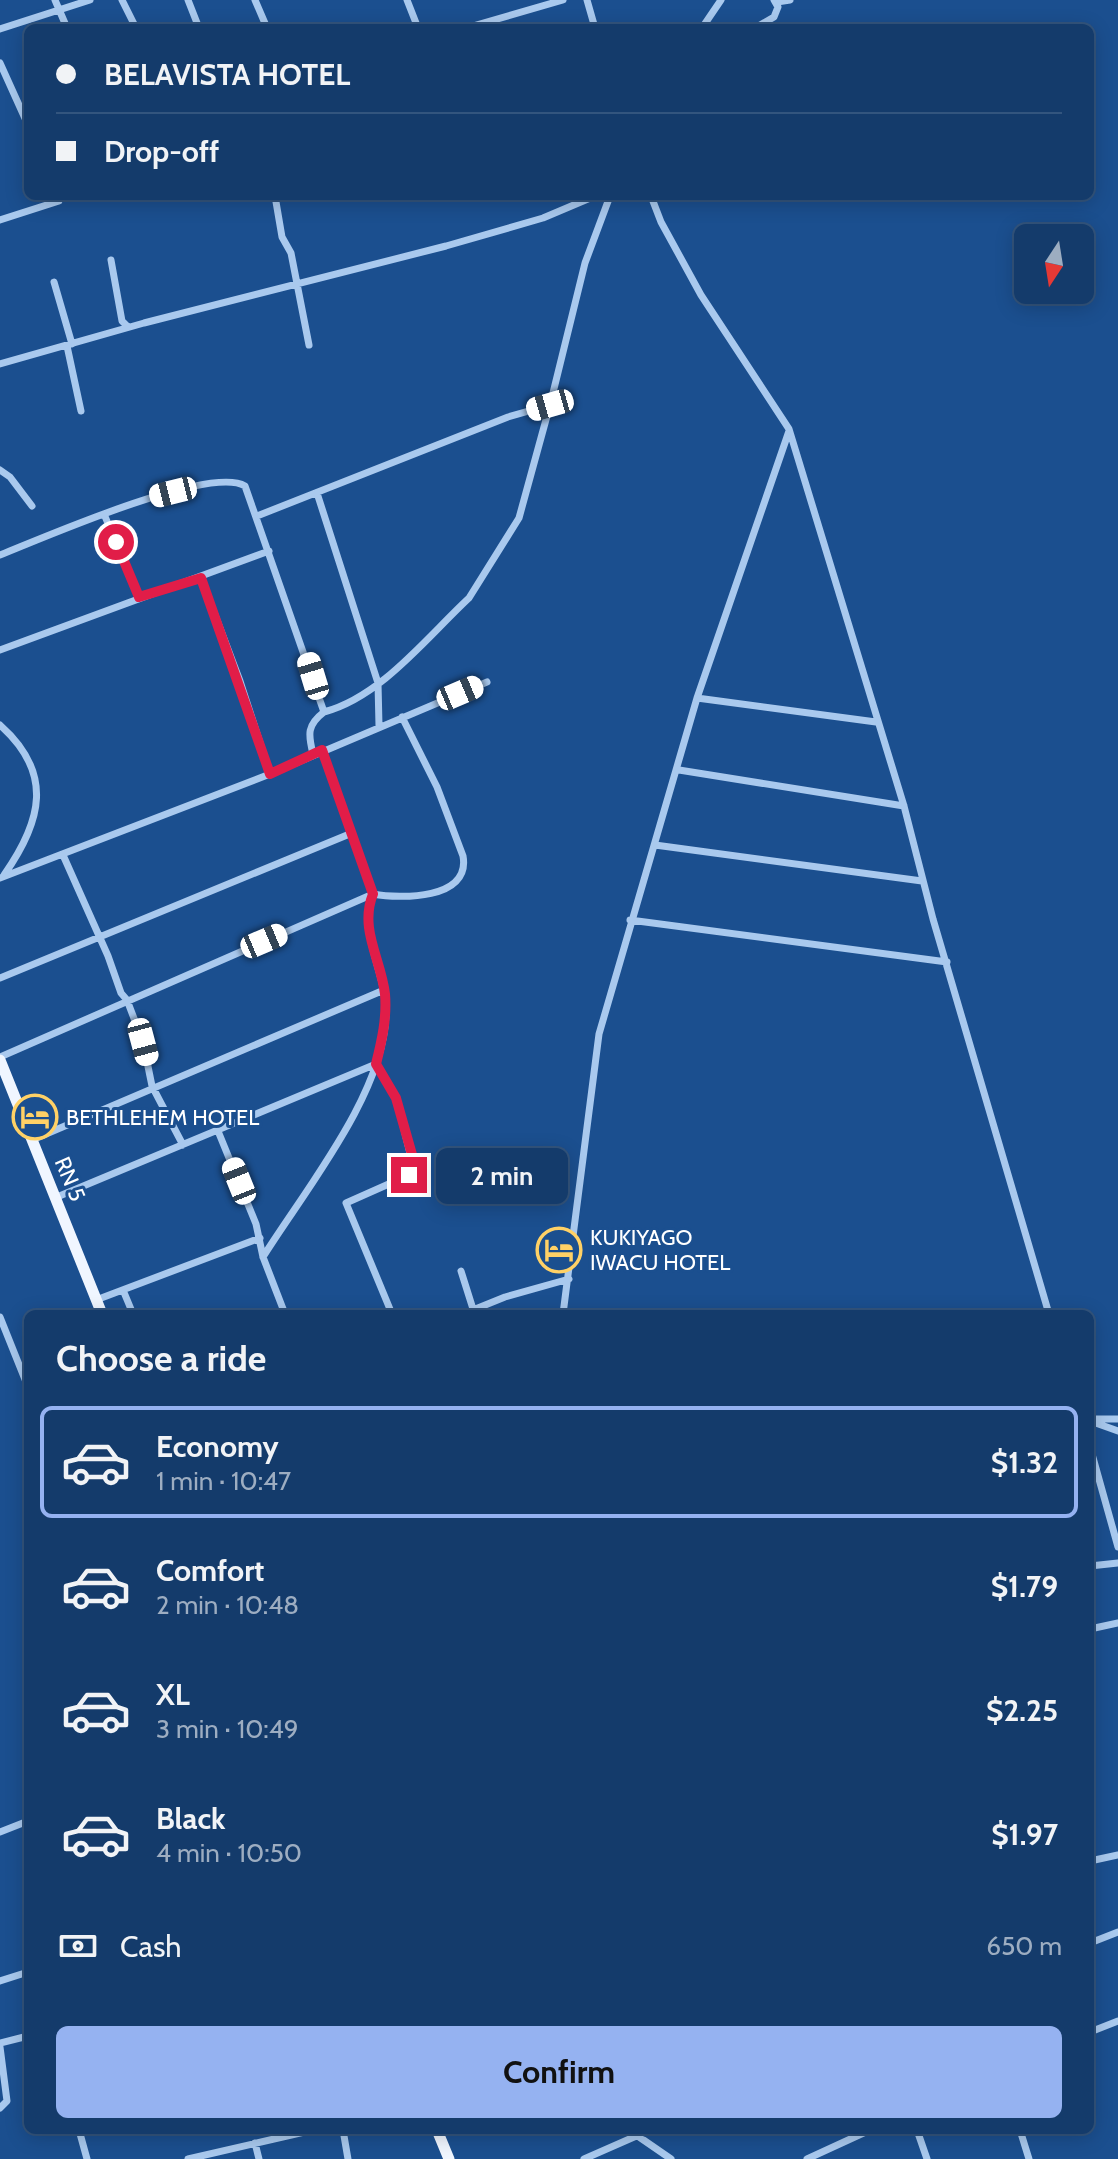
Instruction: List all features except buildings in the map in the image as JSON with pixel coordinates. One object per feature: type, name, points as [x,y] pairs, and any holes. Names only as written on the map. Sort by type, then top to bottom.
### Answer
[{"type":"main road","name":"RN 5","points":[[0,1058],[100,1310]]},
{"type":"main road","points":[[439,2134],[449,2159]]},
{"type":"street","points":[[55,0],[65,24]]},
{"type":"street","points":[[0,29],[90,0]]},
{"type":"street","points":[[122,0],[134,24]]},
{"type":"street","points":[[188,0],[197,24]]},
{"type":"street","points":[[255,0],[265,24]]},
{"type":"street","points":[[407,0],[416,24]]},
{"type":"street","points":[[480,24],[563,0]]},
{"type":"street","points":[[587,0],[594,24]]},
{"type":"street","points":[[705,24],[721,0]]},
{"type":"street","points":[[762,24],[774,17],[776,1],[790,0]]},
{"type":"street","points":[[0,63],[24,116]]},
{"type":"street","points":[[0,220],[59,200]]},
{"type":"street","points":[[276,200],[282,237],[291,253],[309,345]]},
{"type":"street","points":[[0,364],[128,327],[543,218],[586,200]]},
{"type":"street","points":[[313,754],[308,733],[312,721],[378,683],[469,598],[519,518],[585,263],[609,200]]},
{"type":"street","points":[[653,200],[701,295],[789,429],[904,806],[922,881],[1048,1310]]},
{"type":"street","points":[[111,260],[122,321],[128,327]]},
{"type":"street","points":[[54,282],[81,411]]},
{"type":"street","points":[[257,516],[508,417],[550,405]]},
{"type":"street","points":[[564,1310],[599,1034],[630,920],[679,770],[697,698],[789,429]]},
{"type":"street","points":[[0,470],[10,477],[32,506]]},
{"type":"street","points":[[0,555],[148,498],[222,480],[245,486],[324,712]]},
{"type":"street","points":[[317,493],[378,683],[379,726]]},
{"type":"street","points":[[104,514],[139,597]]},
{"type":"street","points":[[0,650],[269,551]]},
{"type":"street","points":[[201,578],[270,774]]},
{"type":"street","points":[[2,877],[270,774],[487,682]]},
{"type":"street","points":[[697,698],[876,722]]},
{"type":"street","points":[[0,1058],[373,894],[402,899],[422,897],[444,888],[459,876],[465,864],[437,787],[402,717]]},
{"type":"street","points":[[0,725],[17,741],[39,791],[32,827],[2,877]]},
{"type":"street","points":[[263,1257],[359,1107],[376,1064],[386,1014],[384,990],[368,926],[367,913],[373,894],[322,750]]},
{"type":"street","points":[[679,770],[904,806]]},
{"type":"street","points":[[0,978],[352,833]]},
{"type":"street","points":[[655,845],[922,881]]},
{"type":"street","points":[[63,855],[101,938],[121,993],[127,1000],[143,1042],[152,1086],[183,1145]]},
{"type":"street","points":[[630,920],[947,962]]},
{"type":"street","points":[[32,1140],[152,1086],[276,1038],[384,990]]},
{"type":"street","points":[[57,1197],[376,1064]]},
{"type":"street","points":[[376,1064],[396,1098],[414,1169],[409,1175],[346,1203],[390,1310]]},
{"type":"street","points":[[218,1131],[260,1238],[263,1257],[283,1310]]},
{"type":"street","points":[[96,1300],[260,1238]]},
{"type":"street","points":[[461,1271],[473,1309],[569,1279]]},
{"type":"street","points":[[123,1290],[131,1310]]},
{"type":"street","points":[[0,1317],[24,1377]]},
{"type":"street","points":[[1094,1420],[1118,1419]]},
{"type":"street","points":[[1094,1422],[1118,1431]]},
{"type":"street","points":[[1094,1461],[1118,1547]]},
{"type":"street","points":[[1094,1566],[1118,1563]]},
{"type":"street","points":[[1094,1628],[1118,1623]]},
{"type":"street","points":[[0,1832],[24,1823]]},
{"type":"street","points":[[1094,1860],[1118,1855]]},
{"type":"street","points":[[1094,1941],[1118,1932]]},
{"type":"street","points":[[0,1981],[24,1973]]},
{"type":"street","points":[[1094,2030],[1118,2021]]},
{"type":"street","points":[[0,2108],[7,2101],[0,2045],[24,2037]]},
{"type":"street","points":[[80,2134],[87,2159]]},
{"type":"street","points":[[188,2159],[215,2157],[255,2143],[295,2134]]},
{"type":"street","points":[[344,2134],[348,2159]]},
{"type":"street","points":[[584,2159],[630,2134]]},
{"type":"street","points":[[634,2134],[671,2159]]},
{"type":"street","points":[[807,2159],[862,2134]]},
{"type":"street","points":[[918,2134],[927,2159]]},
{"type":"street","points":[[1021,2134],[1029,2159]]},
{"type":"street","points":[[255,2143],[259,2159]]},
{"type":"street","points":[[832,2148],[836,2159]]},
{"type":"place","name":"BETHLEHEM HOTEL","points":[[35,1117]]},
{"type":"place","name":"KUKIYAGO IWACU HOTEL","points":[[559,1250]]},
{"type":"route","points":[[116,542],[139,597],[201,578],[240,681],[270,774],[322,750],[373,894],[367,913],[368,926],[384,990],[386,1014],[376,1064],[396,1098],[413,1158],[414,1169],[409,1175]]}]
